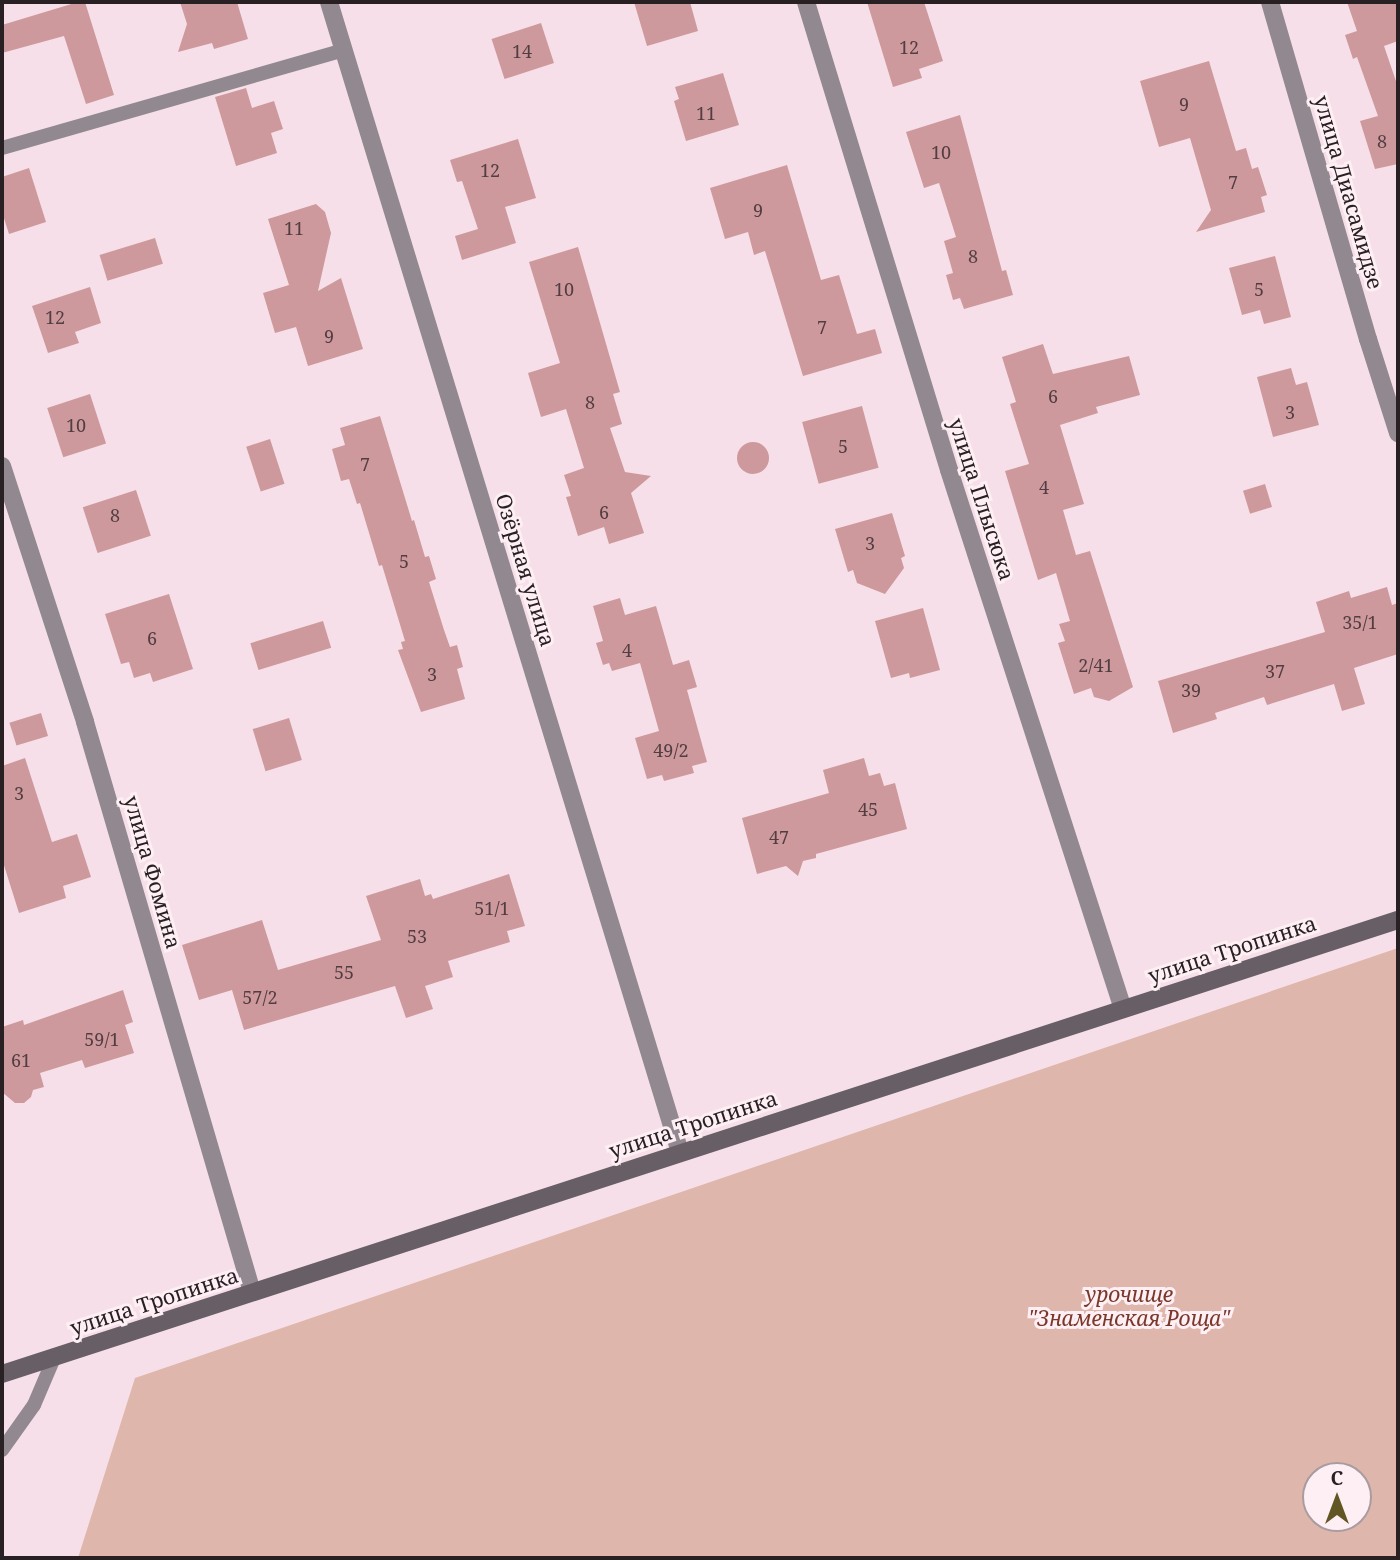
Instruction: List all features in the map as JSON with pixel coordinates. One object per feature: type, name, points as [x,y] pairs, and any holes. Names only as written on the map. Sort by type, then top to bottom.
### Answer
[{"type":"main road","name":"улица Тропинка","points":[[2,1374],[1398,920]]},
{"type":"street","name":"Озёрная улица","points":[[329,2],[680,1152]]},
{"type":"street","name":"улица Плысюка","points":[[806,2],[949,471],[1123,1009]]},
{"type":"street","name":"улица Диасамидзе","points":[[1270,2],[1398,433]]},
{"type":"street","name":"улица Фомина","points":[[2,466],[85,722],[252,1292]]},
{"type":"lane","points":[[2,148],[343,50]]},
{"type":"lane","points":[[2,1450],[34,1405],[54,1358]]},
{"type":"green space","name":"урочище \"Знаменская Роща\"","points":[[1398,948],[1398,1558],[78,1558],[135,1378]]},
{"type":"building","points":[[85,2],[114,95],[86,104],[64,36],[2,53],[2,25]]},
{"type":"building","points":[[180,2],[237,2],[248,39],[214,49],[212,43],[178,52],[187,24]]},
{"type":"building","points":[[634,2],[690,2],[698,31],[647,46]]},
{"type":"building","points":[[867,2],[924,2],[943,61],[919,69],[922,78],[893,87]]},
{"type":"building","points":[[1347,2],[1398,2],[1398,41],[1384,46],[1398,87],[1398,164],[1375,169],[1360,121],[1378,116],[1357,57],[1353,59],[1345,35],[1357,31]]},
{"type":"building","points":[[541,23],[554,63],[505,79],[492,39]]},
{"type":"building","points":[[1209,61],[1236,151],[1246,148],[1252,169],[1258,167],[1267,195],[1261,197],[1265,212],[1196,232],[1211,210],[1190,138],[1159,147],[1140,81]]},
{"type":"building","points":[[723,73],[739,125],[686,141],[674,101],[679,99],[675,87]]},
{"type":"building","points":[[246,88],[252,108],[274,101],[283,129],[271,133],[277,153],[236,166],[215,97]]},
{"type":"building","points":[[960,115],[1002,271],[1006,270],[1013,295],[964,309],[960,298],[953,300],[946,275],[953,273],[944,241],[956,237],[939,183],[924,188],[906,132]]},
{"type":"building","points":[[518,139],[536,198],[505,207],[516,243],[462,260],[455,236],[478,229],[462,181],[457,182],[450,160]]},
{"type":"building","points":[[787,165],[821,280],[839,275],[857,334],[875,329],[882,353],[803,376],[765,251],[754,255],[748,232],[725,239],[710,188]]},
{"type":"building","points":[[29,168],[46,222],[9,234],[2,212],[2,177]]},
{"type":"building","points":[[316,204],[325,212],[331,233],[318,291],[341,278],[363,349],[308,366],[296,327],[275,333],[263,293],[289,285],[268,219]]},
{"type":"building","points":[[155,238],[163,264],[107,281],[100,255]]},
{"type":"building","points":[[578,247],[620,392],[613,394],[622,424],[610,428],[625,472],[651,476],[631,493],[644,533],[609,544],[604,527],[578,536],[566,497],[571,496],[564,475],[584,468],[566,409],[541,417],[528,373],[560,363],[529,262]]},
{"type":"building","points":[[1275,256],[1291,317],[1264,324],[1260,310],[1242,315],[1229,268]]},
{"type":"building","points":[[90,287],[101,323],[75,332],[79,343],[48,353],[32,306]]},
{"type":"building","points":[[1043,344],[1053,374],[1129,356],[1140,395],[1096,407],[1098,413],[1060,425],[1084,504],[1063,510],[1076,555],[1090,551],[1133,687],[1109,701],[1094,697],[1091,688],[1074,694],[1058,643],[1065,641],[1059,624],[1070,621],[1056,573],[1038,580],[1005,471],[1029,464],[1010,404],[1016,402],[1002,357]]},
{"type":"building","points":[[1291,368],[1296,385],[1307,382],[1319,425],[1273,437],[1257,377]]},
{"type":"building","points":[[90,394],[106,443],[63,457],[47,408]]},
{"type":"building","points":[[862,406],[879,468],[819,484],[802,422]]},
{"type":"building","points":[[380,416],[412,521],[414,520],[425,557],[429,556],[436,579],[429,582],[444,630],[450,647],[457,645],[463,667],[457,669],[465,699],[421,712],[398,650],[403,649],[401,642],[405,641],[382,565],[379,566],[360,503],[357,504],[349,479],[341,481],[332,449],[345,445],[340,428]]},
{"type":"building","points":[[270,439],[285,484],[261,491],[246,447]]},
{"type":"building","points":[[753,442],[765,446],[769,458],[765,470],[753,474],[741,470],[737,458],[741,446]]},
{"type":"building","points":[[1265,484],[1272,507],[1250,514],[1243,491]]},
{"type":"building","points":[[136,490],[151,536],[98,553],[83,507]]},
{"type":"building","points":[[892,513],[905,556],[901,558],[904,568],[885,594],[857,583],[853,570],[848,572],[835,529]]},
{"type":"building","points":[[1387,587],[1392,605],[1398,603],[1398,654],[1354,668],[1365,704],[1342,711],[1334,684],[1267,705],[1264,697],[1215,713],[1217,719],[1173,733],[1158,681],[1325,632],[1316,602],[1349,591],[1351,598]]},
{"type":"building","points":[[169,594],[193,669],[153,682],[150,673],[134,678],[129,662],[121,664],[105,614]]},
{"type":"building","points":[[620,598],[625,615],[656,606],[673,665],[689,660],[697,687],[687,690],[707,762],[692,766],[694,773],[664,781],[662,775],[647,779],[635,738],[659,731],[640,663],[612,671],[609,663],[603,665],[596,643],[603,641],[593,606]]},
{"type":"building","points":[[923,608],[940,670],[910,678],[909,673],[891,678],[875,621]]},
{"type":"building","points":[[323,621],[331,648],[259,670],[250,643]]},
{"type":"building","points":[[41,713],[48,736],[16,746],[9,723]]},
{"type":"building","points":[[289,718],[302,760],[266,771],[253,729]]},
{"type":"building","points":[[25,758],[52,842],[77,834],[91,877],[63,886],[66,898],[19,913],[2,859],[2,766]]},
{"type":"building","points":[[864,758],[869,776],[880,773],[884,786],[895,783],[907,829],[816,854],[816,858],[803,861],[798,876],[786,866],[757,874],[742,818],[829,793],[823,770]]},
{"type":"building","points":[[509,874],[525,926],[507,931],[510,942],[448,961],[453,977],[425,986],[433,1009],[406,1018],[395,986],[244,1030],[232,990],[199,1000],[182,945],[262,920],[278,970],[381,940],[366,896],[420,879],[425,896],[431,894],[433,899]]},
{"type":"building","points":[[123,990],[133,1022],[125,1025],[134,1053],[85,1068],[82,1060],[40,1073],[44,1087],[33,1090],[31,1097],[24,1103],[15,1103],[2,1092],[2,1027],[23,1020],[24,1025]]}]
